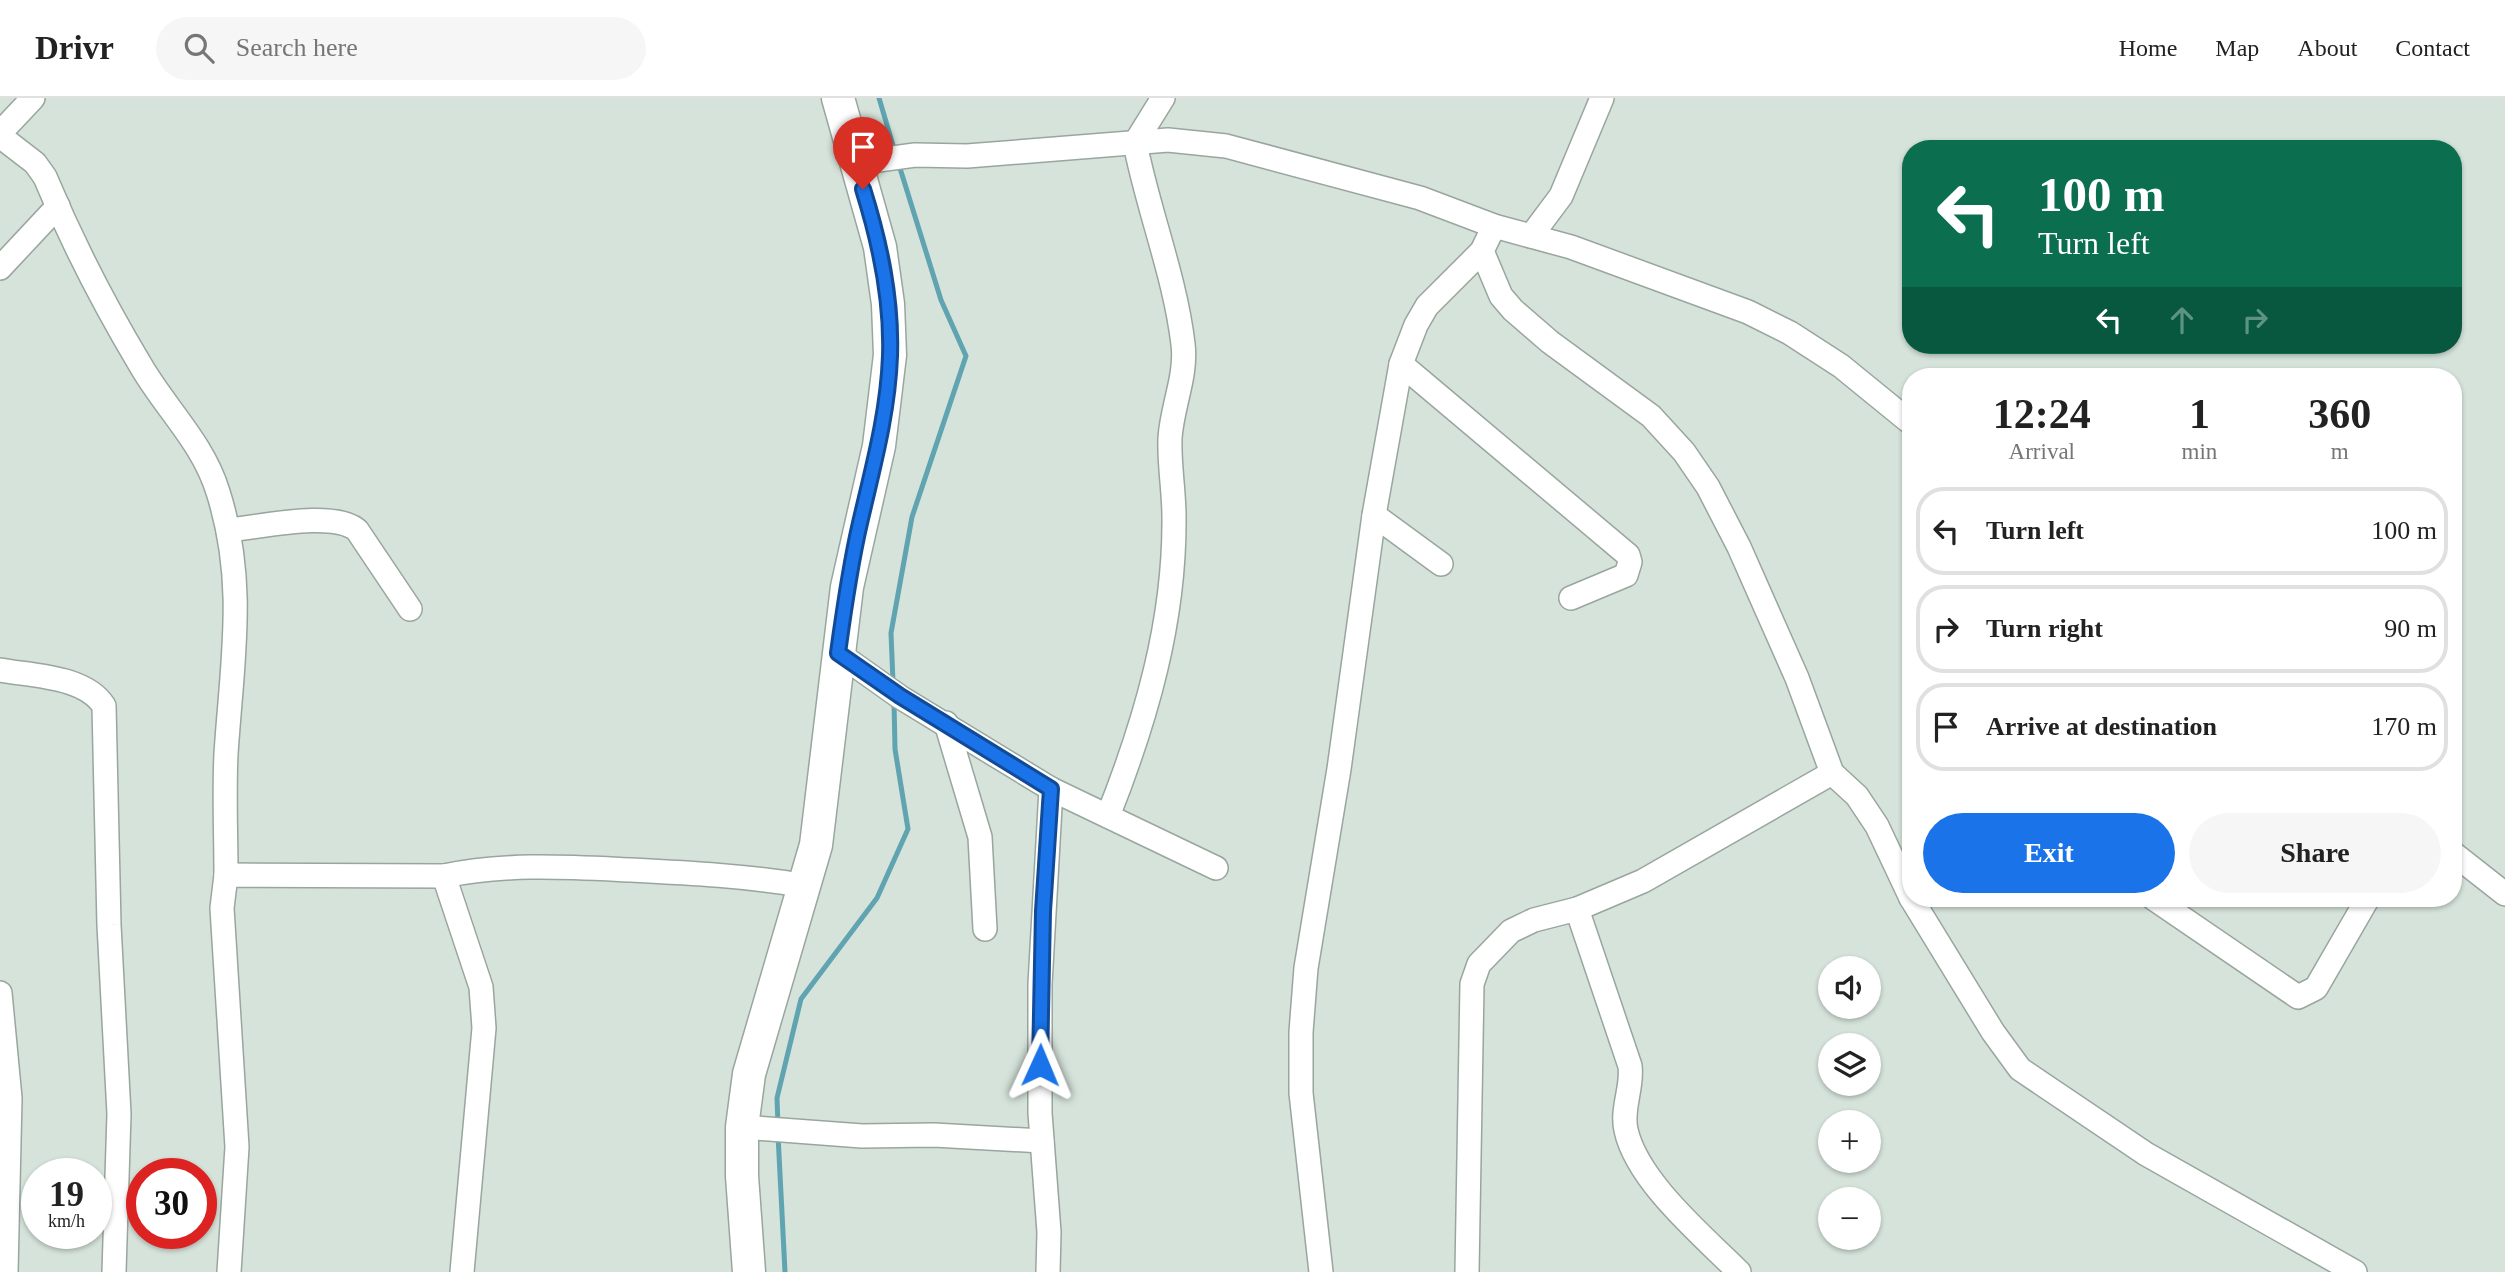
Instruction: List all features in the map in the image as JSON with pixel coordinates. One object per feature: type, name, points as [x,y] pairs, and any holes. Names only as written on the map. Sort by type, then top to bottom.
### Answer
[{"type":"street","points":[[33,98],[0,135],[35,163],[142,369],[190,433],[208,465],[229,530],[235,559],[236,628],[226,756],[226,876],[222,908],[237,1147],[229,1272]]},
{"type":"street","points":[[750,1272],[742,1176],[755,1129],[753,1061],[807,886],[816,845],[849,574],[879,446],[890,355],[888,304],[870,160],[838,98]]},
{"type":"street","points":[[1108,816],[1141,730],[1154,684],[1164,625],[1174,516],[1169,462],[1171,427],[1184,365],[1184,345],[1174,296],[1145,195],[1135,143],[1163,98]]},
{"type":"street","points":[[1531,236],[1561,195],[1602,98]]},
{"type":"street","points":[[870,160],[915,155],[967,156],[1168,140],[1226,146],[1420,198],[1494,226],[1583,251],[1748,312],[1790,333],[1841,366],[1902,416]]},
{"type":"street","points":[[0,268],[58,206]]},
{"type":"street","points":[[1321,1272],[1301,1093],[1301,1032],[1306,968],[1339,769],[1374,515],[1401,364],[1416,325],[1427,306],[1482,251],[1494,226]]},
{"type":"street","points":[[1482,251],[1501,296],[1513,310],[1550,342],[1651,416],[1684,452],[1709,487],[1740,547],[1797,678],[1832,773],[1857,796],[1877,826],[1902,879]]},
{"type":"street","points":[[1401,364],[1628,555],[1630,562],[1626,575],[1571,598]]},
{"type":"street","points":[[1374,515],[1441,564]]},
{"type":"street","points":[[229,530],[322,520],[347,522],[357,530],[410,609]]},
{"type":"street","points":[[838,653],[868,676],[1051,789],[1216,868]]},
{"type":"street","points":[[0,670],[84,687],[97,695],[104,706],[109,925],[119,1101],[114,1272]]},
{"type":"street","points":[[946,723],[980,837],[985,929]]},
{"type":"street","points":[[1467,1272],[1472,984],[1479,964],[1511,931],[1534,920],[1577,909],[1643,881],[1832,773]]},
{"type":"street","points":[[1048,1272],[1049,1231],[1042,1142],[1040,984],[1051,789]]},
{"type":"street","points":[[2462,860],[2505,894]]},
{"type":"street","points":[[226,876],[444,876],[501,867],[577,867],[752,877],[807,886]]},
{"type":"street","points":[[444,876],[481,987],[484,1028],[462,1272]]},
{"type":"street","points":[[1917,907],[1993,1032],[2020,1069],[2146,1154],[2355,1272]]},
{"type":"street","points":[[2166,907],[2298,998],[2316,988],[2363,907]]},
{"type":"street","points":[[1577,909],[1630,1066],[1631,1090],[1625,1126],[1630,1143],[1656,1185],[1739,1272]]},
{"type":"street","points":[[0,993],[1,1034],[10,1098],[6,1272]]},
{"type":"street","points":[[755,1129],[862,1136],[934,1135],[1042,1142]]},
{"type":"waterway","points":[[879,98],[895,152]]},
{"type":"waterway","points":[[893,682],[891,633],[912,517],[966,356],[941,300],[899,165]]},
{"type":"waterway","points":[[778,1126],[777,1098],[801,999],[877,898],[908,829],[895,749],[894,702]]},
{"type":"waterway","points":[[778,1135],[785,1272]]},
{"type":"route","points":[[863,189],[880,247],[888,304],[890,355],[879,446],[847,587],[838,653],[868,676],[1051,789],[1040,984],[1040,1065]]}]
